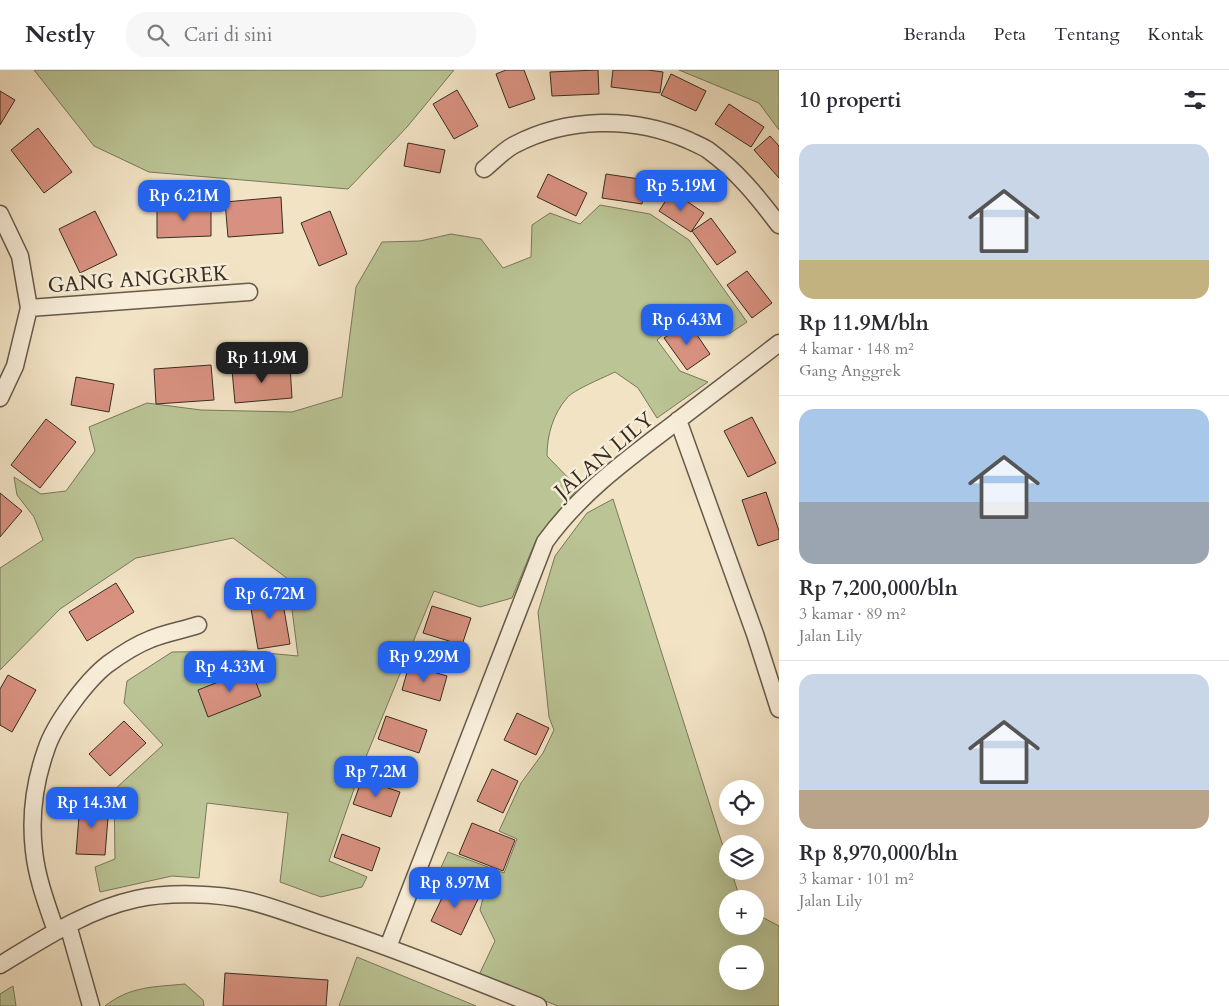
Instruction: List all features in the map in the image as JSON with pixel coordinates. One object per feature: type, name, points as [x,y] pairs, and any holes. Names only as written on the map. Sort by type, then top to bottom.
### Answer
[{"type":"street","points":[[484,169],[512,146],[541,134],[571,126],[605,122],[644,125],[674,134],[707,149],[738,174],[779,225]]},
{"type":"street","points":[[0,214],[20,256],[29,308],[15,366],[0,398]]},
{"type":"street","name":"GANG ANGGREK","points":[[29,308],[249,292]]},
{"type":"street","name":"JALAN LILY","points":[[388,946],[545,542],[562,519],[583,496],[620,464],[779,343]]},
{"type":"street","points":[[678,420],[755,634],[779,709]]},
{"type":"street","points":[[91,1006],[62,928],[38,878],[32,823],[37,786],[46,748],[61,720],[83,690],[108,665],[150,639],[198,625]]},
{"type":"street","points":[[0,965],[62,928],[106,907],[137,898],[206,895],[248,901],[388,946],[538,1006]]},
{"type":"green space","points":[[34,70],[454,70],[407,127],[348,189],[149,172],[94,146]]},
{"type":"green space","points":[[679,70],[779,70],[779,130],[759,103]]},
{"type":"green space","points":[[600,205],[650,214],[689,240],[747,322],[729,334],[694,307],[657,340],[680,371],[708,382],[657,418],[638,388],[615,372],[570,395],[562,404],[555,418],[548,440],[547,456],[578,488],[536,540],[512,598],[480,607],[434,591],[361,769],[329,861],[367,877],[362,887],[321,897],[280,882],[288,813],[207,803],[199,878],[172,876],[100,892],[95,867],[115,859],[114,790],[163,745],[124,703],[127,681],[172,652],[245,651],[298,656],[288,579],[233,538],[136,558],[60,609],[0,670],[0,568],[43,540],[34,517],[17,495],[14,477],[41,494],[66,491],[95,451],[89,427],[147,403],[201,410],[292,412],[342,397],[356,287],[382,242],[420,241],[451,234],[481,239],[503,268],[531,257],[532,225],[550,213],[580,224]]},
{"type":"green space","points":[[613,499],[719,835],[719,880],[734,880],[737,890],[719,890],[719,935],[764,935],[764,918],[779,926],[779,1006],[558,1006],[479,975],[495,941],[480,910],[483,898],[439,872],[448,852],[504,873],[517,839],[499,831],[521,783],[543,753],[554,730],[549,717],[538,612],[555,556],[587,513]]},
{"type":"green space","points":[[357,957],[476,1006],[339,1006]]},
{"type":"green space","points":[[185,984],[203,1000],[204,1006],[105,1006],[114,999],[133,991]]},
{"type":"green space","points":[[13,986],[16,1006],[0,1006],[0,994]]},
{"type":"building","points":[[506,70],[524,70],[535,99],[509,108],[496,74]]},
{"type":"building","points":[[598,70],[599,94],[552,96],[550,72]]},
{"type":"building","points":[[613,70],[663,72],[660,93],[611,87]]},
{"type":"building","points":[[671,74],[706,91],[696,111],[661,95]]},
{"type":"building","points":[[457,90],[478,126],[454,139],[433,104]]},
{"type":"building","points":[[0,91],[15,100],[0,125]]},
{"type":"building","points":[[729,104],[764,127],[751,147],[715,124]]},
{"type":"building","points":[[38,128],[72,172],[44,193],[11,150]]},
{"type":"building","points":[[770,136],[779,146],[779,178],[754,150]]},
{"type":"building","points":[[408,143],[445,150],[440,173],[404,166]]},
{"type":"building","points":[[548,174],[587,193],[576,216],[537,197]]},
{"type":"building","points":[[606,174],[646,180],[642,204],[602,198]]},
{"type":"building","points":[[672,191],[704,213],[691,232],[659,211]]},
{"type":"building","points":[[281,197],[283,233],[228,237],[225,202]]},
{"type":"building","points":[[211,206],[211,236],[157,238],[157,207]]},
{"type":"building","points":[[95,211],[117,255],[80,273],[59,229]]},
{"type":"building","points":[[330,211],[347,254],[319,266],[301,223]]},
{"type":"building","points":[[711,218],[736,252],[717,265],[692,231]]},
{"type":"building","points":[[747,271],[772,303],[752,318],[727,285]]},
{"type":"building","points":[[688,322],[710,354],[687,370],[664,338]]},
{"type":"building","points":[[211,365],[214,400],[156,404],[154,369]]},
{"type":"building","points":[[290,366],[292,398],[235,403],[232,370]]},
{"type":"building","points":[[76,377],[114,384],[109,412],[71,405]]},
{"type":"building","points":[[752,417],[776,463],[748,477],[724,431]]},
{"type":"building","points":[[46,419],[76,442],[40,488],[11,465]]},
{"type":"building","points":[[766,492],[779,531],[779,539],[758,546],[742,500]]},
{"type":"building","points":[[0,493],[22,511],[0,537]]},
{"type":"building","points":[[116,583],[134,612],[87,641],[69,612]]},
{"type":"building","points":[[281,592],[290,644],[258,649],[249,597]]},
{"type":"building","points":[[432,606],[471,618],[462,645],[423,633]]},
{"type":"building","points":[[409,665],[447,676],[440,701],[402,690]]},
{"type":"building","points":[[251,669],[261,696],[208,717],[198,690]]},
{"type":"building","points":[[8,675],[36,690],[12,732],[0,725],[0,689]]},
{"type":"building","points":[[517,713],[549,728],[536,755],[504,740]]},
{"type":"building","points":[[386,716],[427,730],[419,753],[378,739]]},
{"type":"building","points":[[124,721],[146,743],[110,776],[89,754]]},
{"type":"building","points":[[492,769],[518,781],[503,813],[477,801]]},
{"type":"building","points":[[362,779],[400,792],[391,817],[353,804]]},
{"type":"building","points":[[80,803],[109,805],[105,855],[76,854]]},
{"type":"building","points":[[472,823],[515,840],[503,871],[459,854]]},
{"type":"building","points":[[342,834],[380,848],[372,871],[334,857]]},
{"type":"building","points":[[449,883],[479,897],[461,935],[431,921]]},
{"type":"building","points":[[225,973],[328,980],[326,1006],[223,1006]]}]
